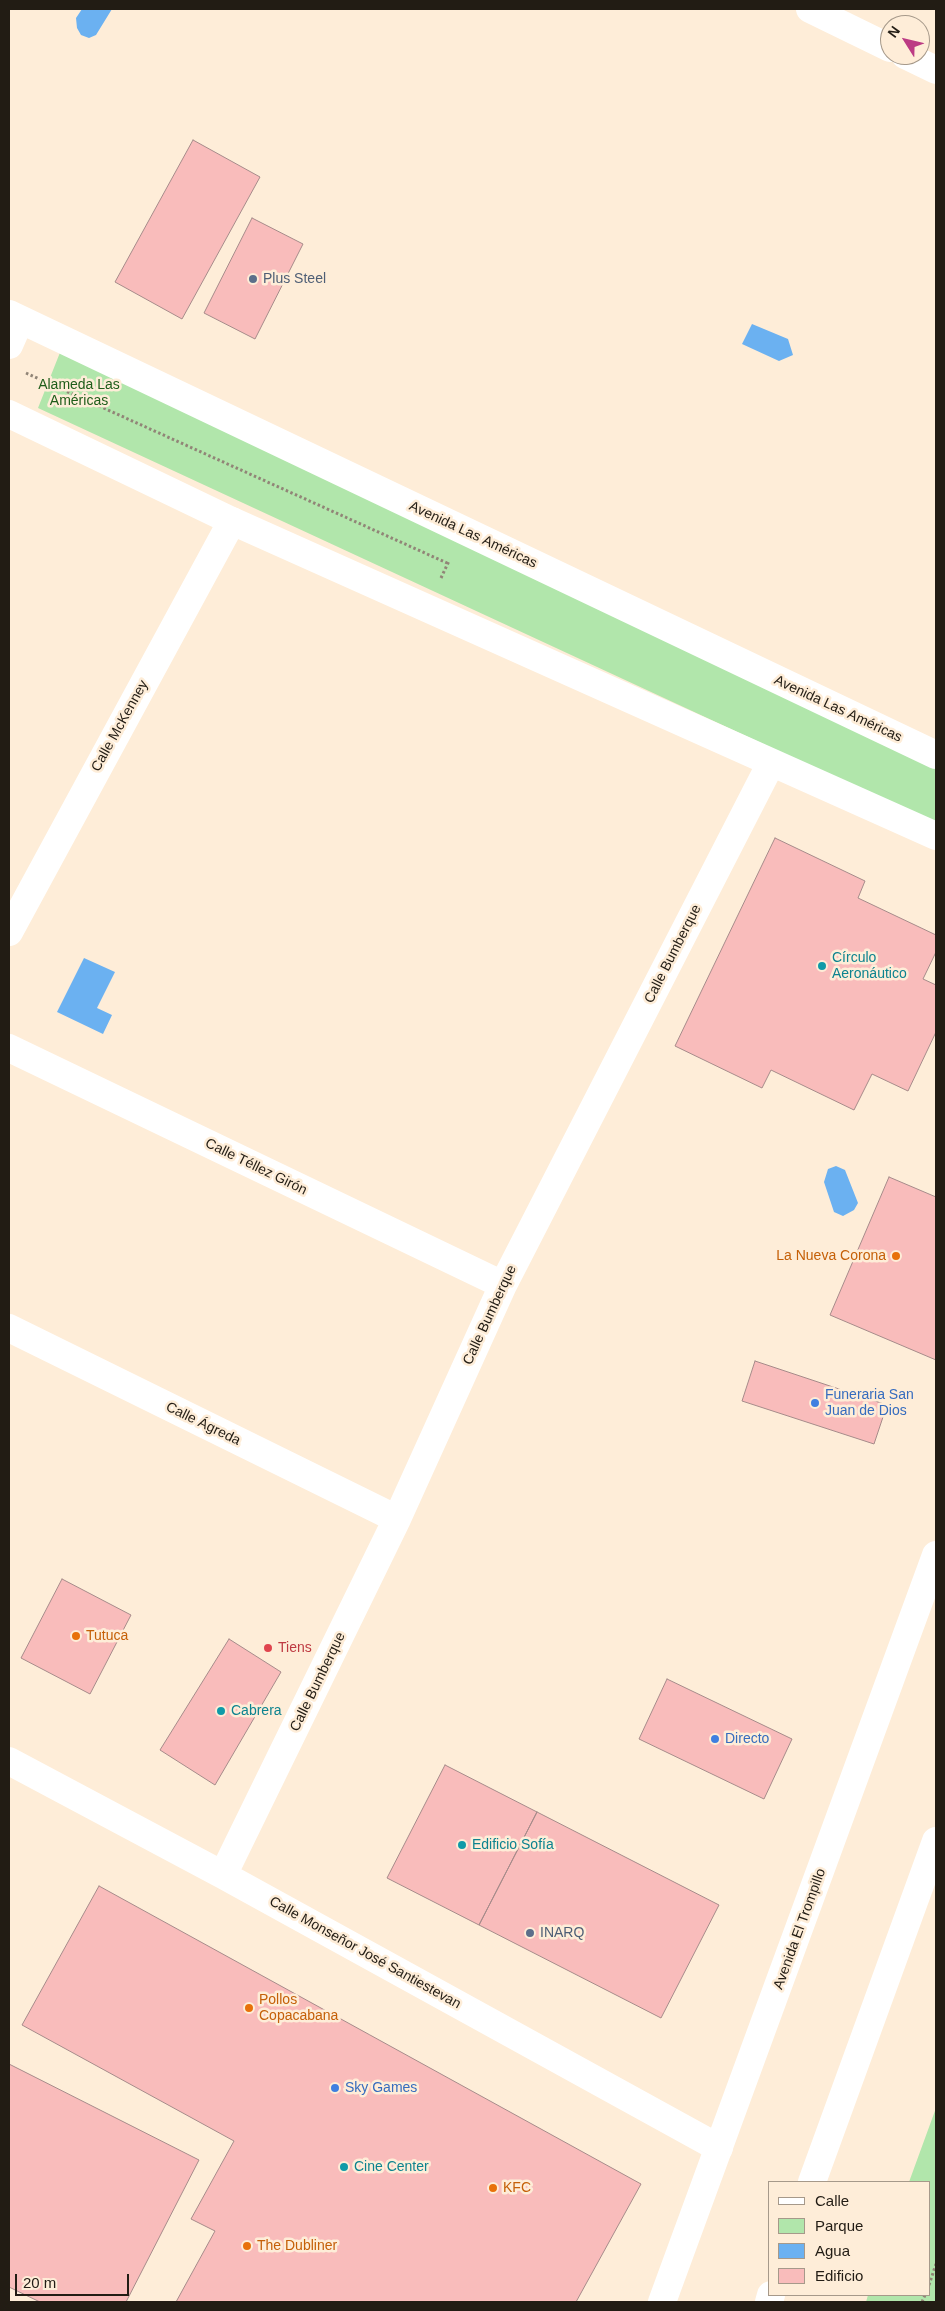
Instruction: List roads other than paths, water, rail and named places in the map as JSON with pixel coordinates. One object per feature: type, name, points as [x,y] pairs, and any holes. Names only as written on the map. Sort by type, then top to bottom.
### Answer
[{"type":"street","points":[[810,9],[880,43]]},
{"type":"street","points":[[9,345],[14,317]]},
{"type":"street","name":"Avenida Las Américas","points":[[14,317],[936,755]]},
{"type":"street","points":[[9,414],[232,521],[936,836]]},
{"type":"street","name":"Calle McKenney","points":[[9,932],[232,521]]},
{"type":"street","name":"Calle Bumberque","points":[[223,1875],[397,1519],[503,1285],[771,763]]},
{"type":"street","name":"Calle Téllez Girón","points":[[9,1048],[503,1285]]},
{"type":"street","name":"Calle Ágreda","points":[[9,1328],[397,1519]]},
{"type":"street","name":"Avenida El Trompillo","points":[[662,2302],[936,1555]]},
{"type":"street","name":"Calle Monseñor José Santiestevan","points":[[9,1760],[223,1875],[719,2148]]},
{"type":"street","points":[[812,2181],[936,1841]]},
{"type":"water","points":[[82,9],[112,9],[96,35],[89,38],[81,35],[77,28],[76,18]]},
{"type":"water","points":[[752,324],[788,339],[793,355],[779,361],[742,344]]},
{"type":"water","points":[[84,958],[115,972],[97,1008],[112,1015],[103,1034],[57,1012]]},
{"type":"water","points":[[836,1166],[845,1170],[858,1203],[854,1210],[843,1216],[834,1212],[824,1182],[828,1169]]},
{"type":"place","name":"Plus Steel","points":[[253,279]]},
{"type":"place","name":"Círculo Aeronáutico","points":[[822,966]]},
{"type":"place","name":"La Nueva Corona","points":[[896,1256]]},
{"type":"place","name":"Funeraria San Juan de Dios","points":[[815,1403]]},
{"type":"place","name":"Tutuca","points":[[76,1636]]},
{"type":"place","name":"Tiens","points":[[268,1648]]},
{"type":"place","name":"Cabrera","points":[[221,1711]]},
{"type":"place","name":"Directo","points":[[715,1739]]},
{"type":"place","name":"Edificio Sofía","points":[[462,1845]]},
{"type":"place","name":"INARQ","points":[[530,1933]]},
{"type":"place","name":"Pollos Copacabana","points":[[249,2008]]},
{"type":"place","name":"Sky Games","points":[[335,2088]]},
{"type":"place","name":"Cine Center","points":[[344,2167]]},
{"type":"place","name":"KFC","points":[[493,2188]]},
{"type":"place","name":"The Dubliner","points":[[247,2246]]},
{"type":"park label","name":"Alameda Las Américas","points":[[79,394]]}]
